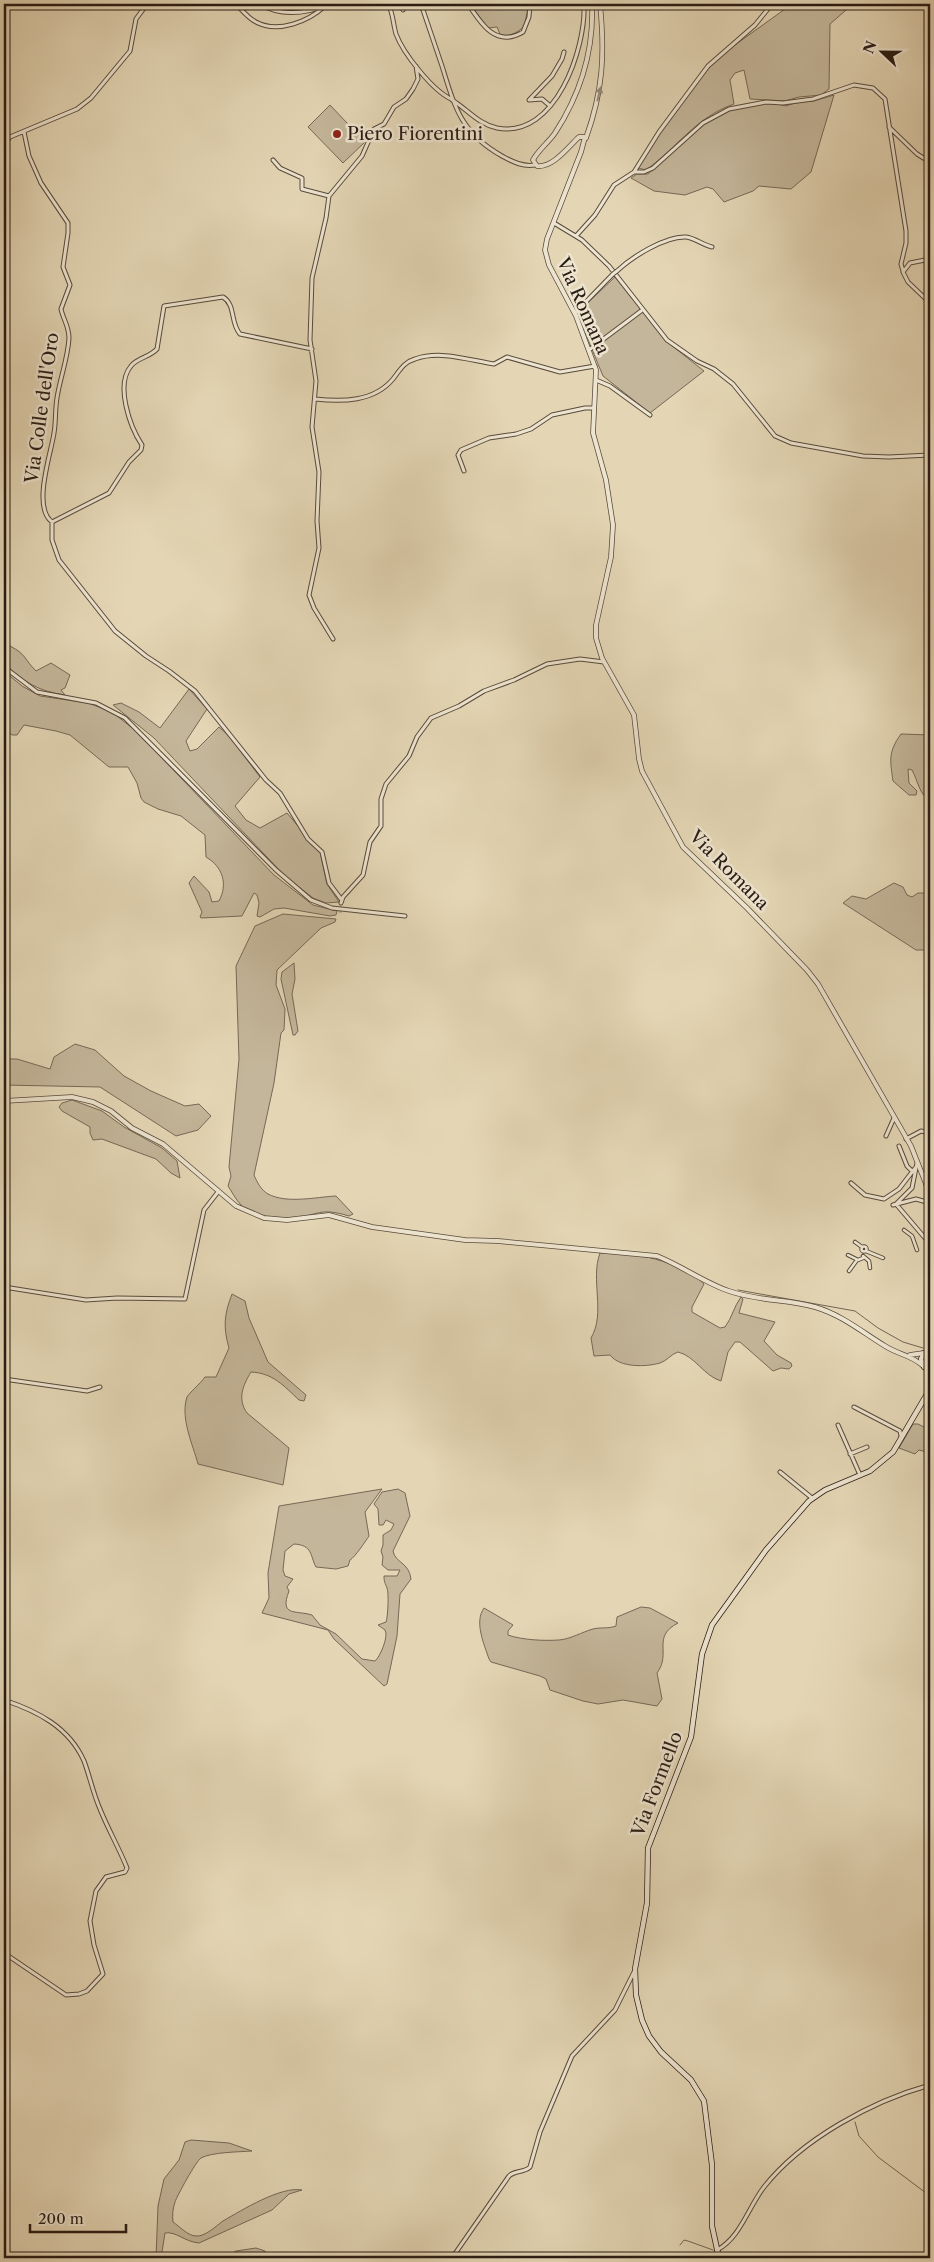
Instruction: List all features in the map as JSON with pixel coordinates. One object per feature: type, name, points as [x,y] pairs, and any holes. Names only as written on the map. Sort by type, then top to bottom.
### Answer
[{"type":"main road","points":[[928,1351],[921,1359],[922,1365],[928,1369],[930,1375]]},
{"type":"main road","name":"Via Formello","points":[[719,2258],[712,2223],[712,2166],[704,2101],[697,2087],[661,2052],[647,2032],[636,1995],[635,1969],[646,1908],[648,1848],[691,1737],[701,1656],[706,1637],[713,1624],[766,1550],[812,1498],[827,1489],[860,1476],[881,1463],[900,1443],[930,1388]]},
{"type":"street","points":[[141,12],[143,4]]},
{"type":"street","points":[[4,145],[10,137],[77,109],[93,97],[130,51],[136,22],[147,4]]},
{"type":"street","points":[[236,4],[255,21],[276,26],[298,22],[325,6]]},
{"type":"street","points":[[260,4],[285,12],[310,11],[331,4]]},
{"type":"street","points":[[388,4],[399,42],[432,85],[483,123],[504,129],[530,122],[550,105],[567,80],[576,59],[583,34],[584,4]]},
{"type":"street","points":[[400,4],[403,10]]},
{"type":"street","points":[[407,4],[421,4],[452,99],[464,124],[480,141],[518,164],[542,166],[549,163],[580,136],[584,136],[585,141]]},
{"type":"street","points":[[468,4],[483,26],[501,37],[516,36],[523,32],[529,17],[530,4]]},
{"type":"street","points":[[535,165],[534,158],[558,128],[583,78],[591,45],[592,4]]},
{"type":"street","name":"Via Romana","points":[[600,4],[603,41],[602,81],[585,141],[545,244],[546,257],[554,277],[575,313],[595,366],[593,437],[606,480],[613,523],[608,575],[596,631],[597,646],[604,662],[634,713],[640,766],[667,819],[685,849],[747,908],[813,978],[906,1139],[916,1158],[930,1194]]},
{"type":"street","points":[[576,236],[595,215],[614,184],[634,172],[661,130],[708,66],[755,25],[772,4]]},
{"type":"street","points":[[550,105],[542,99],[529,100],[552,76],[562,60],[564,52]]},
{"type":"street","points":[[333,639],[314,608],[309,595],[319,548],[317,522],[319,472],[312,428],[316,378],[310,335],[312,282],[327,216],[329,196],[362,156],[373,131],[384,124],[394,107],[406,99],[413,89],[418,80],[416,66]]},
{"type":"street","points":[[634,172],[642,173],[653,168],[700,125],[723,111],[766,102],[783,103],[813,99],[850,85],[872,87],[885,100],[888,127],[901,192],[906,231],[906,243],[901,264],[906,279],[930,304]]},
{"type":"street","points":[[888,127],[917,154],[930,162]]},
{"type":"street","name":"Via Colle dell'Oro","points":[[24,132],[30,158],[41,183],[65,218],[68,226],[63,265],[70,285],[61,309],[67,324],[68,339],[57,400],[55,427],[45,474],[43,500],[46,514],[52,522],[53,545],[61,563],[118,634],[190,686],[206,702],[244,754],[280,793],[307,837],[322,852],[329,883],[341,901],[360,881],[364,872],[370,842],[380,826],[381,802],[385,786],[409,756],[417,737],[430,719],[460,706],[481,692],[514,680],[547,664],[580,659],[604,662]]},
{"type":"street","points":[[273,160],[280,168],[302,178],[302,190],[329,196]]},
{"type":"street","points":[[554,223],[576,236],[610,266],[667,340],[726,378],[775,436],[791,443],[863,456],[930,455]]},
{"type":"street","points":[[575,313],[613,274],[636,254],[672,239],[688,237],[712,247]]},
{"type":"street","points":[[903,271],[911,262],[930,259]]},
{"type":"street","points":[[52,522],[109,493],[129,462],[141,450],[142,445],[127,411],[126,380],[132,365],[157,349],[162,311],[165,305],[223,297],[229,303],[236,329],[242,334],[312,349]]},
{"type":"street","points":[[590,350],[641,311]]},
{"type":"street","points":[[315,399],[348,401],[362,398],[389,384],[408,362],[427,356],[479,360],[494,364],[507,357],[562,372],[595,366]]},
{"type":"street","points":[[596,380],[609,385],[650,415]]},
{"type":"street","points":[[464,471],[458,455],[461,450],[492,436],[522,433],[538,426],[552,415],[594,408]]},
{"type":"street","points":[[4,667],[37,692],[99,703],[128,720],[276,870],[312,901],[332,908],[405,916]]},
{"type":"street","points":[[4,1101],[70,1096],[89,1100],[112,1111],[134,1129],[163,1144],[218,1192],[242,1210],[276,1220],[329,1215],[372,1227],[465,1240],[498,1241],[657,1256],[682,1266],[728,1291],[822,1309],[855,1325],[887,1348],[905,1354],[922,1365]]},
{"type":"street","points":[[886,1136],[894,1118]]},
{"type":"street","points":[[906,1139],[921,1132],[930,1134]]},
{"type":"street","points":[[899,1146],[907,1166],[912,1171]]},
{"type":"street","points":[[894,1204],[911,1190],[917,1167],[916,1158]]},
{"type":"street","points":[[851,1183],[865,1195],[884,1199],[899,1189],[917,1167]]},
{"type":"street","points":[[4,1287],[86,1300],[117,1298],[185,1300],[204,1210],[218,1192]]},
{"type":"street","points":[[894,1204],[916,1199],[930,1203]]},
{"type":"street","points":[[894,1204],[930,1244]]},
{"type":"street","points":[[904,1230],[912,1236],[917,1250]]},
{"type":"street","points":[[855,1242],[862,1247],[862,1252],[866,1250],[883,1258]]},
{"type":"street","points":[[848,1255],[857,1260]]},
{"type":"street","points":[[849,1271],[857,1260],[863,1257],[870,1261],[870,1268]]},
{"type":"street","points":[[905,1354],[928,1351]]},
{"type":"street","points":[[4,1379],[86,1391],[100,1387]]},
{"type":"street","points":[[854,1407],[901,1431],[900,1443]]},
{"type":"street","points":[[838,1425],[860,1476]]},
{"type":"street","points":[[850,1454],[867,1447]]},
{"type":"street","points":[[780,1472],[812,1498]]},
{"type":"street","points":[[4,1700],[28,1708],[47,1719],[61,1730],[76,1749],[86,1767],[101,1812],[127,1868],[125,1872],[106,1877],[96,1892],[90,1926],[103,1974],[89,1990],[77,1995],[65,1994],[4,1952]]},
{"type":"street","points":[[452,2258],[508,2176],[530,2167],[540,2132],[572,2056],[615,2010],[635,1969]]},
{"type":"street","points":[[717,2250],[730,2241],[742,2224],[749,2207],[772,2177],[815,2140],[850,2118],[890,2098],[930,2085]]},
{"type":"shaded area","points":[[470,4],[529,4],[524,27],[515,33],[506,35],[500,34],[497,27],[488,28]]},
{"type":"shaded area","points":[[792,4],[853,4],[830,24],[829,89],[821,95],[799,97],[785,101],[750,99],[744,70],[735,73],[730,80],[734,104],[709,116],[646,170],[638,168],[664,126],[714,60]]},
{"type":"shaded area","points":[[834,95],[811,172],[791,189],[759,186],[753,191],[724,202],[713,189],[707,187],[685,195],[654,191],[631,178],[637,174],[648,174],[707,122],[728,111],[770,102],[786,106],[801,101],[814,101]]},
{"type":"shaded area","name":"Piero Fiorentini","points":[[330,105],[365,142],[343,163],[308,127]]},
{"type":"shaded area","points":[[615,277],[666,341],[704,371],[650,413],[603,376],[577,313]]},
{"type":"shaded area","points":[[10,646],[22,654],[36,671],[51,663],[70,675],[65,688],[61,690],[65,695],[32,685],[4,664]]},
{"type":"shaded area","points":[[4,671],[22,686],[40,696],[88,703],[112,712],[136,731],[274,875],[313,905],[337,911],[336,915],[330,916],[284,908],[274,909],[260,917],[257,916],[259,903],[257,895],[254,893],[242,916],[201,918],[202,912],[189,883],[194,876],[209,892],[212,902],[219,901],[223,888],[220,871],[206,857],[205,835],[181,816],[158,809],[144,802],[137,783],[128,767],[109,767],[70,735],[24,725],[17,735],[12,735],[4,729]]},
{"type":"shaded area","points":[[189,689],[207,709],[186,741],[190,751],[197,749],[219,727],[229,736],[260,777],[235,806],[246,820],[260,828],[287,813],[320,852],[327,884],[339,902],[326,903],[313,898],[284,875],[154,738],[113,705],[121,703],[139,712],[160,728]]},
{"type":"shaded area","points":[[901,734],[930,735],[930,801],[921,791],[912,770],[908,769],[909,783],[917,791],[916,795],[909,795],[893,781],[891,756]]},
{"type":"shaded area","points":[[894,883],[903,887],[907,895],[912,897],[918,893],[926,893],[930,925],[930,950],[916,950],[843,903],[852,896],[866,899]]},
{"type":"shaded area","points":[[283,914],[336,919],[335,922],[321,928],[277,970],[276,985],[285,1009],[284,1030],[281,1033],[274,1083],[254,1175],[263,1190],[276,1197],[293,1199],[336,1196],[353,1214],[349,1216],[325,1212],[292,1219],[265,1216],[241,1205],[228,1186],[231,1176],[229,1167],[239,1059],[236,966],[255,926]]},
{"type":"shaded area","points":[[294,963],[295,979],[292,994],[298,1031],[293,1035],[281,979],[282,972]]},
{"type":"shaded area","points":[[75,1044],[95,1050],[124,1076],[151,1091],[185,1106],[199,1104],[211,1116],[198,1130],[176,1136],[100,1087],[4,1085],[4,1059],[17,1059],[50,1069],[54,1057]]},
{"type":"shaded area","points":[[72,1100],[102,1111],[124,1127],[162,1148],[177,1161],[180,1178],[171,1173],[156,1159],[102,1139],[93,1140],[90,1127],[62,1111],[59,1107],[62,1103]]},
{"type":"shaded area","points":[[600,1253],[641,1256],[683,1269],[704,1284],[692,1307],[692,1312],[720,1328],[725,1327],[741,1297],[743,1299],[739,1313],[775,1322],[764,1341],[777,1355],[791,1363],[792,1366],[789,1369],[781,1368],[773,1371],[740,1342],[735,1342],[728,1352],[721,1381],[710,1375],[684,1354],[678,1352],[660,1363],[641,1366],[620,1362],[610,1355],[594,1356],[591,1338],[597,1318],[596,1274]]},
{"type":"shaded area","points":[[232,1294],[245,1301],[249,1318],[268,1362],[306,1395],[304,1401],[299,1400],[283,1385],[272,1378],[251,1372],[242,1392],[242,1403],[247,1413],[289,1448],[283,1485],[198,1464],[188,1431],[185,1414],[187,1397],[205,1377],[216,1377],[229,1348],[225,1321]]},
{"type":"shaded area","points":[[913,1424],[918,1424],[930,1430],[930,1453],[919,1450],[915,1454],[899,1448]]},
{"type":"shaded area","points":[[382,1489],[365,1512],[369,1536],[350,1560],[348,1566],[336,1569],[316,1567],[308,1549],[305,1546],[294,1544],[285,1551],[283,1570],[285,1576],[293,1579],[287,1587],[289,1591],[286,1605],[288,1609],[312,1615],[320,1625],[336,1634],[362,1659],[375,1661],[386,1637],[385,1630],[378,1625],[386,1622],[387,1615],[388,1594],[384,1576],[397,1576],[400,1570],[388,1570],[382,1565],[383,1535],[391,1530],[394,1524],[386,1520],[383,1525],[379,1525],[378,1509],[374,1504],[382,1492],[398,1489],[405,1493],[410,1516],[393,1551],[396,1558],[408,1569],[411,1579],[400,1594],[397,1636],[387,1684],[384,1686],[334,1639],[328,1630],[262,1613],[269,1598],[268,1573],[279,1506]]},
{"type":"shaded area","points":[[641,1607],[650,1608],[678,1623],[670,1628],[663,1640],[663,1659],[657,1673],[662,1699],[657,1706],[623,1700],[598,1704],[550,1690],[546,1679],[540,1676],[491,1662],[480,1626],[481,1614],[484,1608],[513,1625],[508,1631],[508,1635],[533,1640],[559,1640],[593,1629],[616,1626],[617,1617]]},
{"type":"shaded area","points":[[191,2140],[229,2143],[252,2151],[226,2153],[201,2158],[179,2193],[173,2212],[173,2222],[190,2234],[196,2236],[203,2235],[240,2211],[273,2195],[293,2190],[302,2190],[289,2194],[272,2210],[199,2243],[165,2233],[161,2258],[156,2258],[158,2206],[164,2179],[179,2160],[185,2142]]},
{"type":"shaded area","points":[[256,2248],[265,2251],[272,2258],[224,2258],[236,2251]]},
{"type":"waterway","points":[[738,1290],[855,1311],[878,1328],[903,1342],[923,1348]]},
{"type":"waterway","points":[[855,2122],[859,2136],[878,2157],[930,2196]]},
{"type":"waterway","points":[[680,2245],[684,2240],[713,2250]]},
{"type":"waterway","points":[[719,2253],[724,2258]]},
{"type":"tunnel","points":[[340,913],[341,903]]},
{"type":"place","name":"Piero Fiorentini","points":[[337,134]]}]
